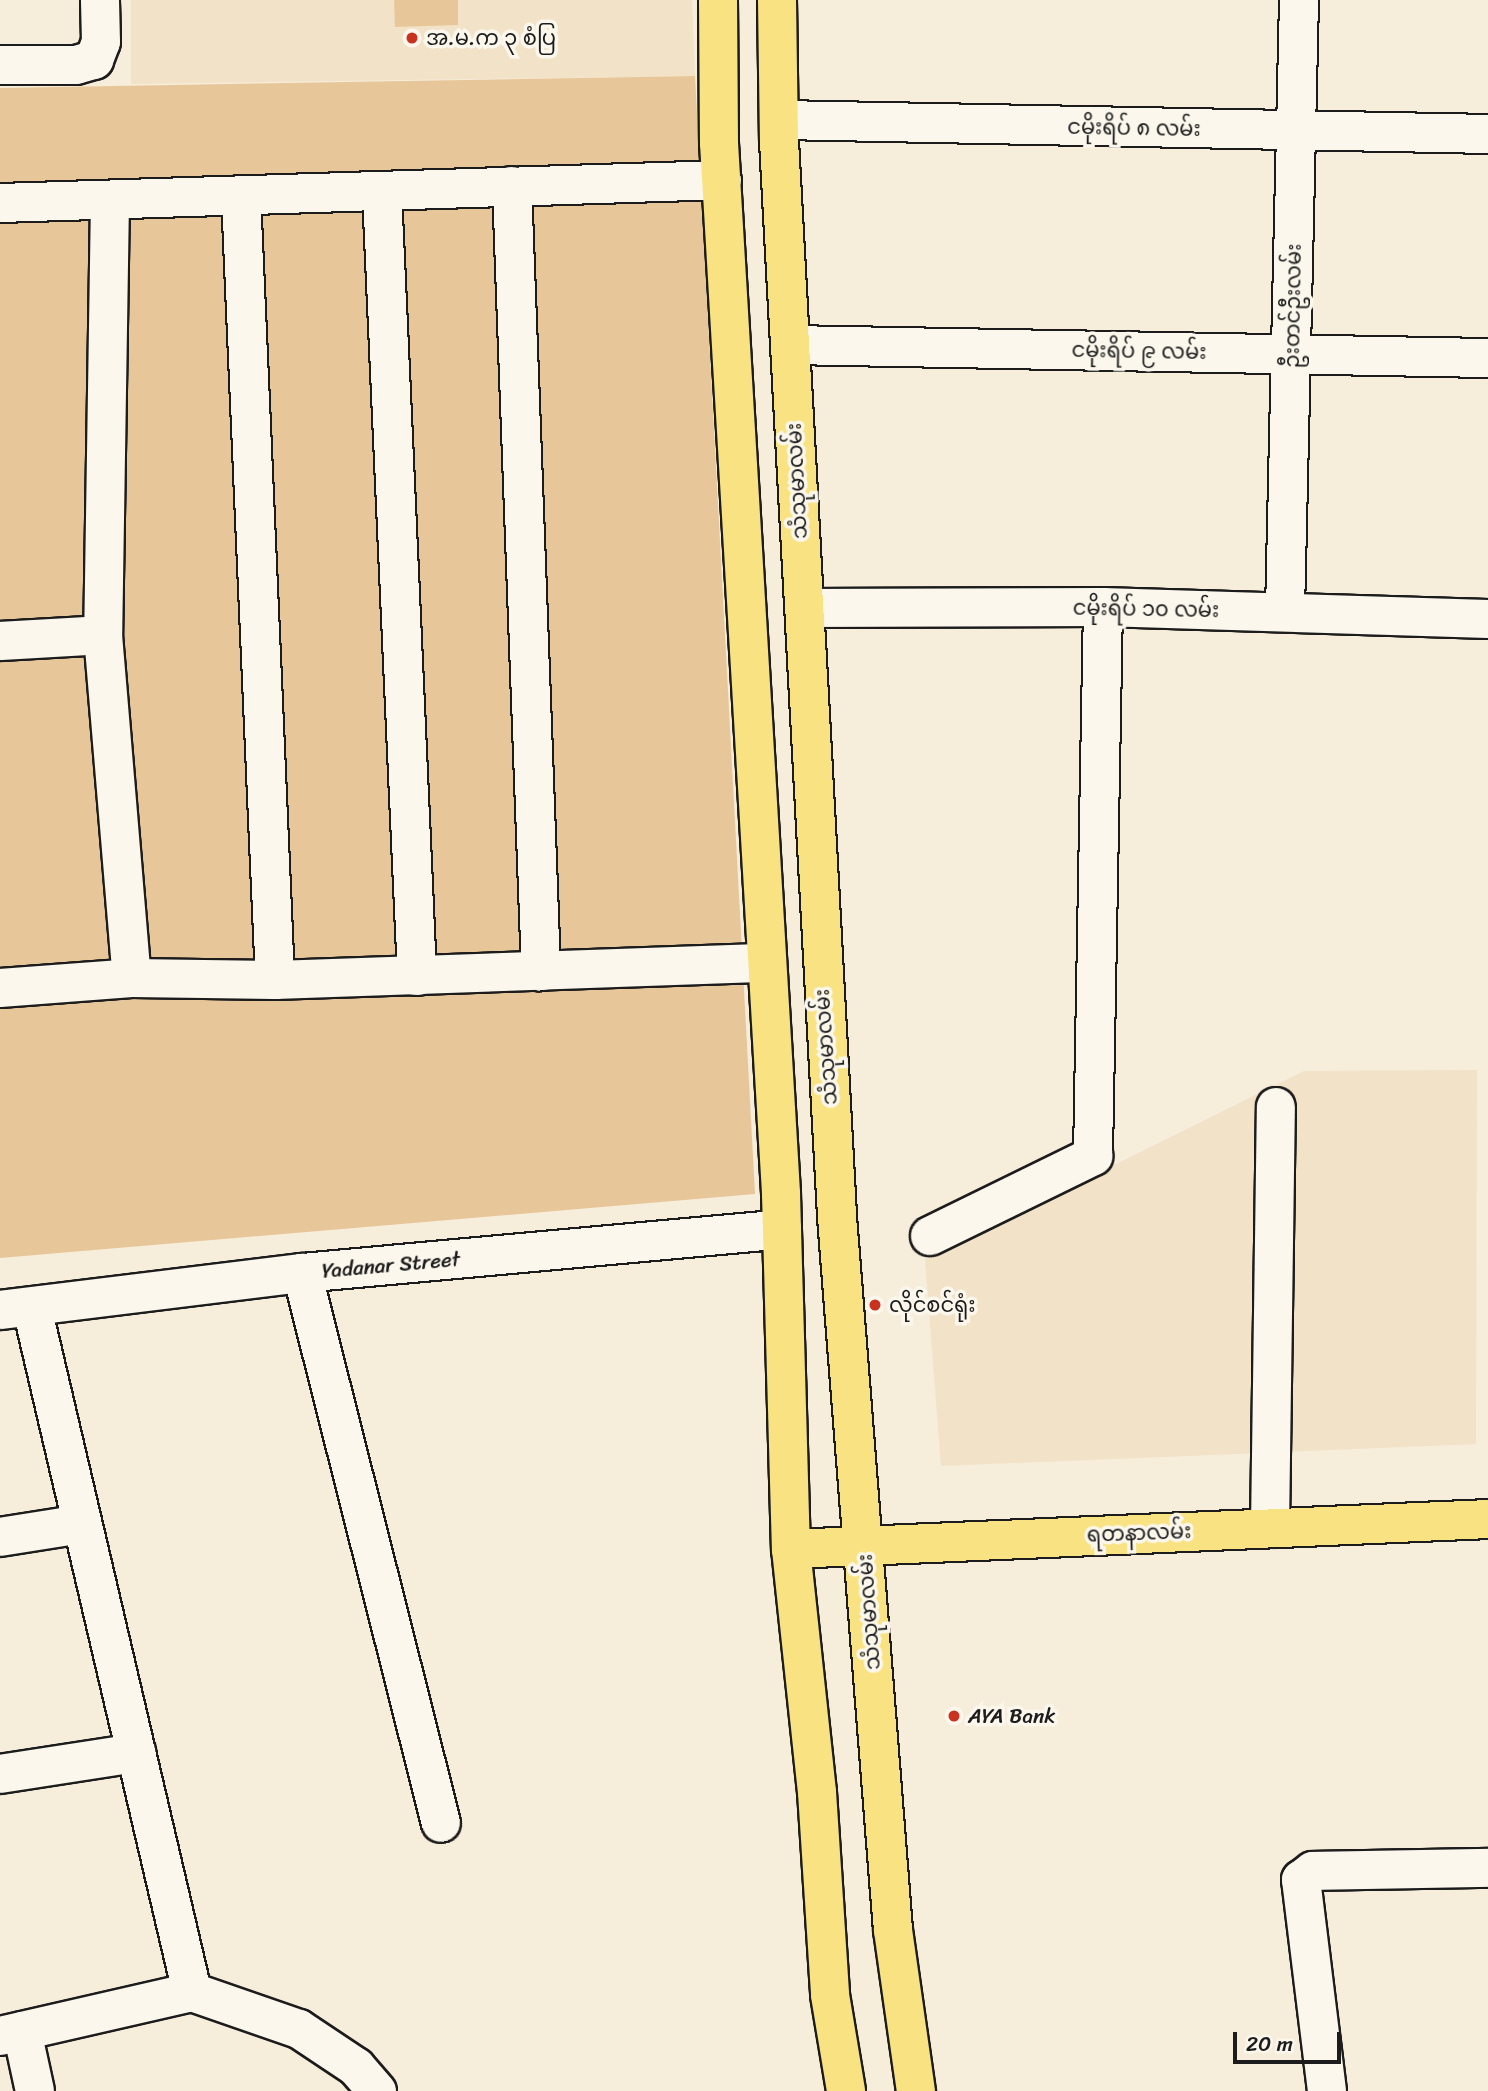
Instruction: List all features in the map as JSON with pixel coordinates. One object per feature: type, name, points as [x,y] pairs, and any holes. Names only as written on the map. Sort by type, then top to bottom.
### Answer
[{"type":"main road","points":[[718,0],[719,143],[782,1229],[791,1549],[817,1792],[830,1995],[846,2091]]},
{"type":"main road","name":"သံသုမာလမ်း","points":[[777,0],[790,345],[836,1203],[893,1930],[916,2091]]},
{"type":"main road","points":[[719,143],[780,131]]},
{"type":"main road","name":"ရတနာလမ်း","points":[[791,1549],[1488,1519]]},
{"type":"street","points":[[0,65],[76,65],[94,60],[102,42],[100,0]]},
{"type":"street","name":"ဦးတင်ဦးလမ်း","points":[[1285,612],[1299,0]]},
{"type":"street","name":"ငမိုးရိပ် ၈ လမ်း","points":[[780,131],[1296,131],[1488,134]]},
{"type":"street","points":[[0,203],[722,180]]},
{"type":"street","points":[[512,186],[541,971]]},
{"type":"street","points":[[382,192],[417,976]]},
{"type":"street","points":[[241,195],[275,980]]},
{"type":"street","points":[[110,200],[103,635],[132,978]]},
{"type":"street","name":"ငမိုးရိပ် ၉ လမ်း","points":[[790,345],[1488,358]]},
{"type":"street","points":[[930,1236],[1093,1156],[1103,607]]},
{"type":"street","name":"ငမိုးရိပ် ၁၀ လမ်း","points":[[804,608],[1103,607],[1488,619]]},
{"type":"street","points":[[0,641],[103,635]]},
{"type":"street","points":[[0,988],[132,978],[275,980],[767,963]]},
{"type":"street","points":[[1270,1528],[1276,1107]]},
{"type":"street","name":"Yadanar Street","points":[[16,1309],[302,1273],[782,1229]]},
{"type":"street","points":[[302,1273],[441,1823]]},
{"type":"street","points":[[16,1309],[82,1524],[192,1992]]},
{"type":"street","points":[[0,1537],[82,1524]]},
{"type":"street","points":[[0,1774],[136,1753]]},
{"type":"street","points":[[1327,2091],[1299,1889],[1307,1874],[1488,1868]]},
{"type":"street","points":[[35,2091],[11,2034],[192,1992],[299,2029],[356,2067],[377,2091]]},
{"type":"shaded area","name":"အ.မ.က ၃ စံပြ","points":[[131,0],[692,0],[695,76],[131,84]]},
{"type":"shaded area","points":[[1477,1070],[1476,1444],[941,1466],[925,1259],[1304,1071]]},
{"type":"building","points":[[394,0],[458,0],[458,25],[395,27]]},
{"type":"building","points":[[695,76],[755,1194],[0,1258],[0,88]]},
{"type":"place","name":"အ.မ.က ၃ စံပြ","points":[[412,38]]},
{"type":"place","name":"လိုင်စင်ရုံး","points":[[875,1305]]},
{"type":"place","name":"AYA Bank","points":[[954,1716]]}]
